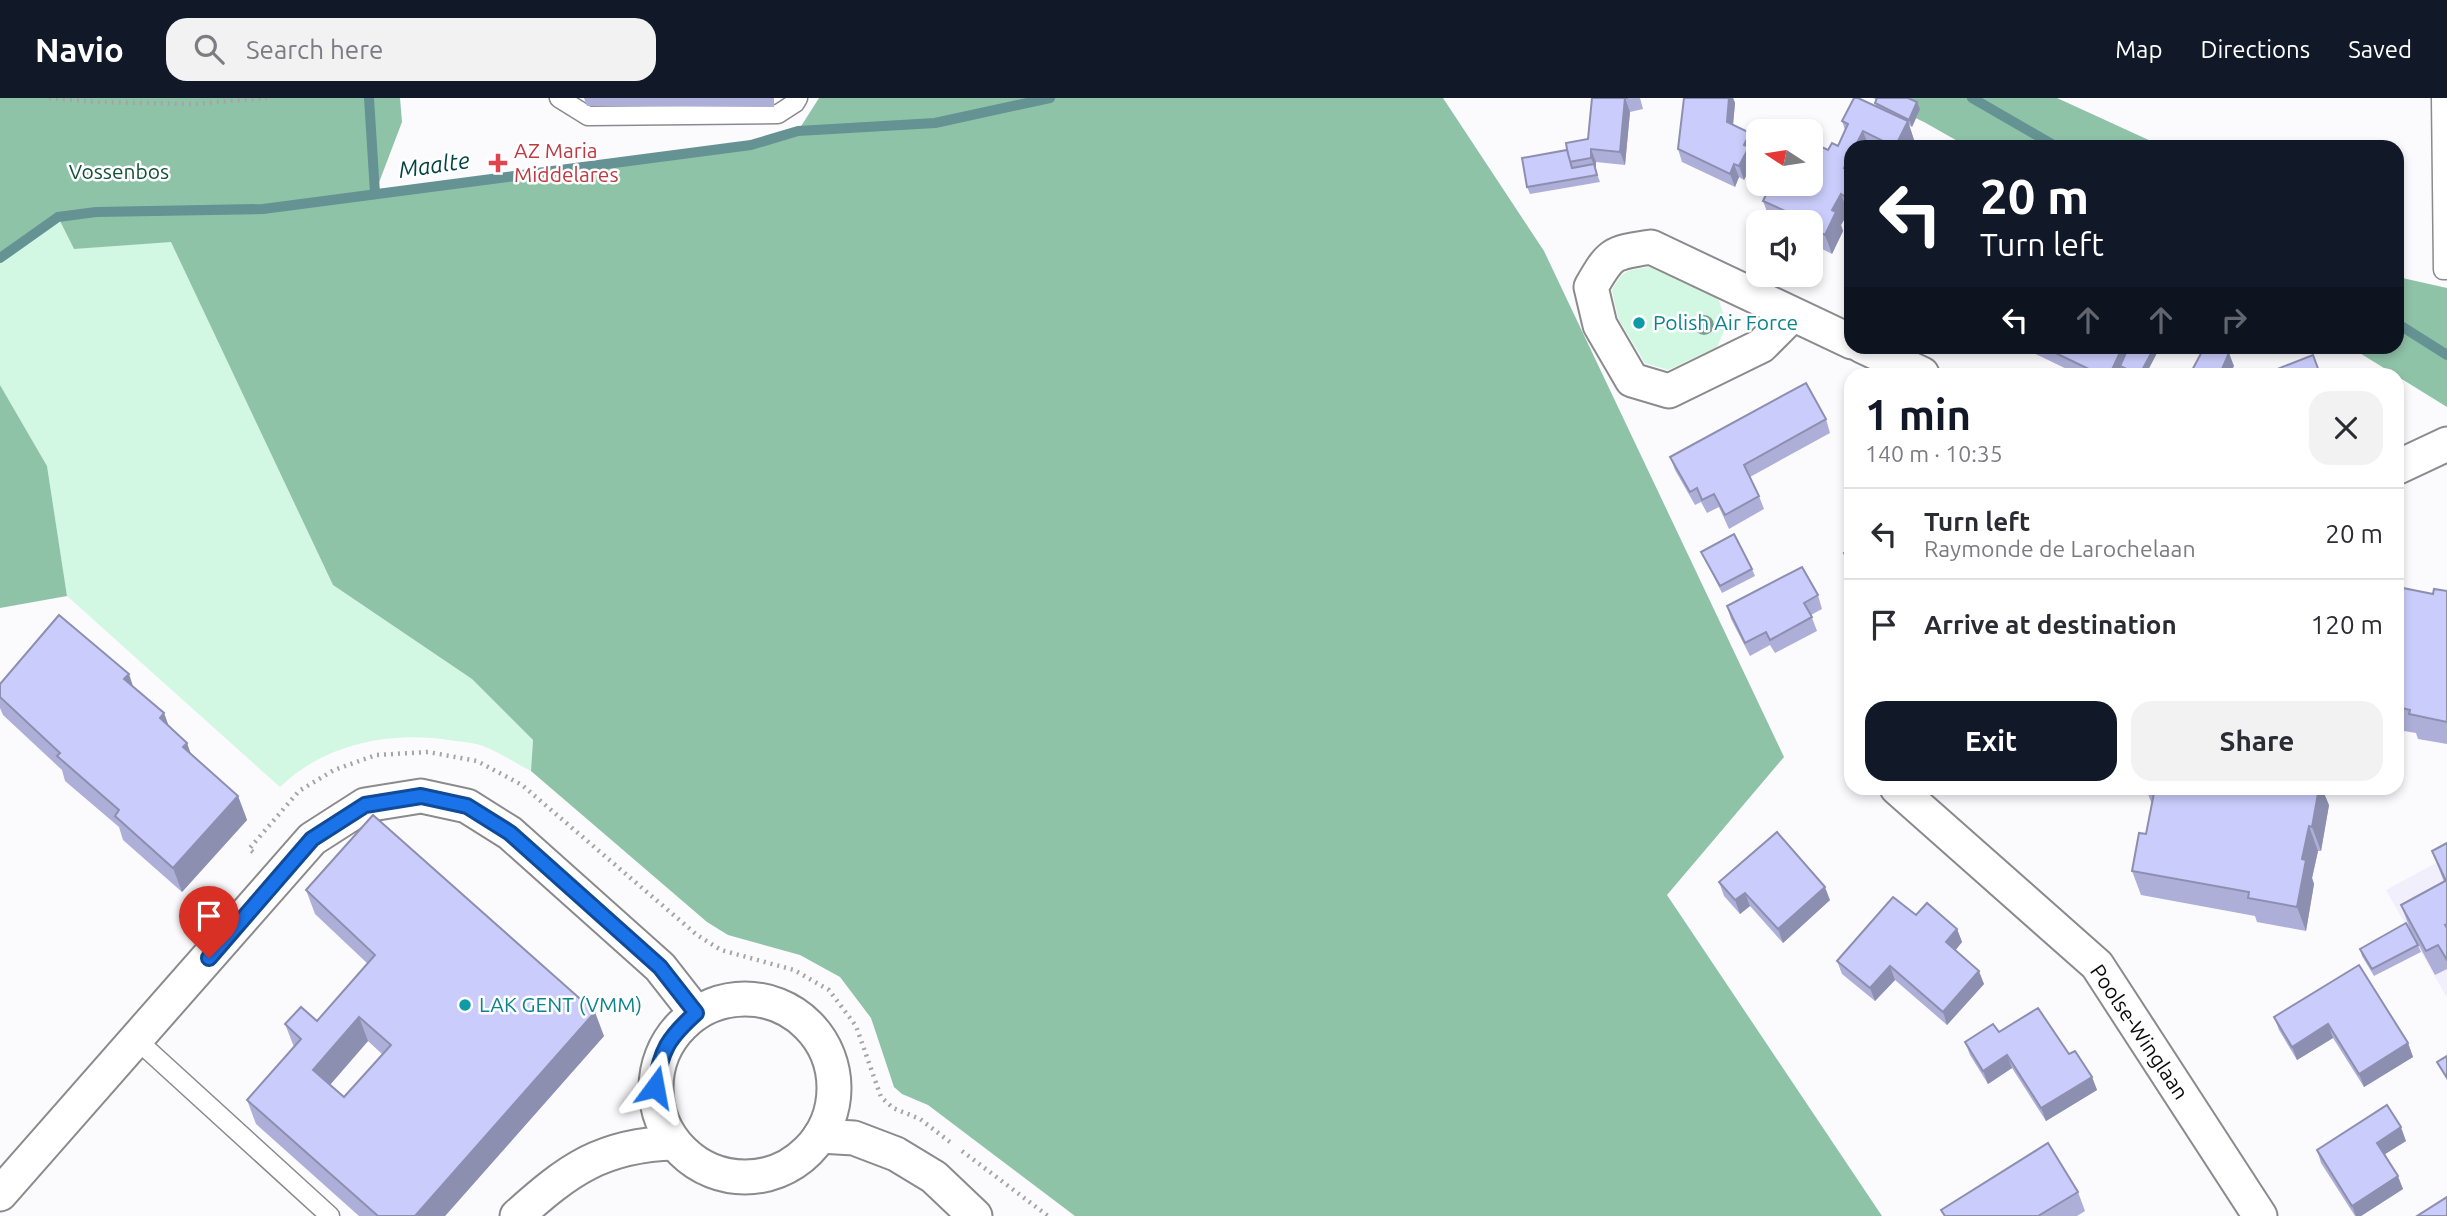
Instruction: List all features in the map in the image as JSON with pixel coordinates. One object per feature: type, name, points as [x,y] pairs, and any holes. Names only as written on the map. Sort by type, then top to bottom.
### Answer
[{"type":"street","points":[[1793,314],[1761,346],[1669,391],[1632,380],[1600,325],[1591,287],[1607,260],[1623,251],[1651,247],[1793,314],[1844,338]]},
{"type":"street","points":[[1879,354],[1909,368]]},
{"type":"street","points":[[2404,464],[2447,444]]},
{"type":"street","name":"Poolse-Winglaan","points":[[1905,795],[2098,965],[2260,1216]]},
{"type":"street","points":[[0,1194],[312,839],[365,805],[421,796],[467,806],[510,833],[660,967],[696,1013]]},
{"type":"street","points":[[754,999],[783,1007],[808,1024],[826,1049],[834,1078],[832,1108],[820,1136],[801,1158],[776,1172],[748,1178],[720,1174],[694,1162],[674,1143],[660,1116],[655,1087],[660,1058],[674,1032],[696,1013],[724,1000],[754,999]]},
{"type":"street","points":[[820,1136],[854,1138],[897,1154],[934,1177],[975,1216]]},
{"type":"street","points":[[517,1216],[555,1181],[597,1157],[647,1144],[674,1143]]},
{"type":"lane","points":[[559,98],[588,116],[602,116],[778,114],[798,98]]},
{"type":"lane","points":[[2441,98],[2443,270],[2447,270]]},
{"type":"lane","points":[[137,1040],[330,1216]]},
{"type":"path","points":[[49,98],[195,104],[267,98]]},
{"type":"shaded area","points":[[2447,857],[2447,998],[2386,890]]},
{"type":"green space","name":"Vossenbos","points":[[0,98],[400,98],[402,122],[375,193],[751,144],[798,131],[819,98],[1443,98],[1544,251],[1784,757],[1667,895],[1882,1216],[1075,1216],[928,1105],[902,1094],[894,1087],[871,1018],[840,977],[800,955],[728,935],[707,922],[531,771],[533,740],[472,679],[333,585],[171,242],[74,249],[58,217],[0,258]]},
{"type":"green space","points":[[1873,98],[2057,98],[2149,140],[1956,140]]},
{"type":"green space","points":[[58,217],[74,249],[171,241],[333,585],[472,679],[533,740],[531,771],[480,745],[409,737],[362,743],[340,750],[318,759],[280,787],[67,596],[47,466],[0,385],[0,258]]},
{"type":"green space","points":[[1649,267],[1718,298],[1727,324],[1717,347],[1668,370],[1645,363],[1618,318],[1612,290],[1626,272]]},
{"type":"green space","points":[[2404,278],[2447,288],[2447,407],[2404,380],[2404,368],[2384,368],[2361,354],[2404,354]]},
{"type":"green space","points":[[0,385],[47,466],[67,596],[0,608]]},
{"type":"building","points":[[1592,98],[1625,98],[1620,152],[1591,149],[1591,158],[1569,162],[1566,143],[1588,139]]},
{"type":"building","points":[[1684,98],[1729,98],[1727,122],[1746,131],[1746,153],[1739,166],[1734,164],[1730,174],[1678,149]]},
{"type":"building","points":[[1854,98],[1908,121],[1898,140],[1881,140],[1863,131],[1858,140],[1844,140],[1844,196],[1841,194],[1832,210],[1836,212],[1825,235],[1823,210],[1783,210],[1763,201],[1765,196],[1824,196],[1824,148],[1828,150],[1832,143],[1838,146],[1848,124],[1842,121]]},
{"type":"building","points":[[1877,98],[1908,98],[1917,102],[1909,120],[1875,103]]},
{"type":"building","points":[[1567,150],[1572,168],[1594,164],[1597,175],[1527,187],[1522,158]]},
{"type":"building","points":[[2058,354],[2119,354],[2113,368],[2087,368]]},
{"type":"building","points":[[2125,354],[2151,354],[2143,368],[2120,366]]},
{"type":"building","points":[[2201,354],[2229,354],[2222,368],[2193,368]]},
{"type":"building","points":[[2313,355],[2318,368],[2280,368]]},
{"type":"building","points":[[1806,383],[1826,419],[1744,465],[1759,496],[1725,515],[1714,494],[1702,500],[1697,488],[1690,492],[1670,457]]},
{"type":"building","points":[[1734,534],[1752,569],[1720,586],[1701,552]]},
{"type":"building","points":[[1802,567],[1818,595],[1804,603],[1812,617],[1770,640],[1766,632],[1745,643],[1727,606]]},
{"type":"building","points":[[2404,588],[2433,594],[2434,589],[2447,591],[2447,722],[2409,714],[2410,710],[2404,708]]},
{"type":"building","points":[[59,615],[129,674],[124,679],[164,713],[160,718],[187,743],[183,747],[238,796],[173,868],[115,816],[119,810],[57,756],[60,753],[0,697],[0,684]]},
{"type":"building","points":[[2154,795],[2318,795],[2302,859],[2306,860],[2297,907],[2248,898],[2249,892],[2132,871],[2139,833],[2146,834]]},
{"type":"building","name":"LAK GENT (VMM)","points":[[373,815],[595,1012],[415,1216],[378,1216],[247,1100],[301,1039],[285,1024],[301,1007],[317,1021],[375,955],[306,890]],"holes":[[[359,1017],[391,1045],[344,1097],[313,1070]]]},
{"type":"building","points":[[1777,832],[1825,887],[1778,929],[1745,893],[1735,900],[1719,882]]},
{"type":"building","points":[[2447,843],[2447,880],[2446,881],[2432,851]]},
{"type":"building","points":[[2447,880],[2447,960],[2438,945],[2426,951],[2401,905]]},
{"type":"building","points":[[1893,897],[1916,915],[1927,903],[1957,929],[1946,942],[1979,971],[1943,1012],[1890,966],[1870,988],[1837,961]]},
{"type":"building","points":[[2406,923],[2418,945],[2372,969],[2360,949]]},
{"type":"building","points":[[2359,965],[2408,1043],[2359,1074],[2328,1024],[2292,1047],[2274,1017]]},
{"type":"building","points":[[2038,1008],[2069,1054],[2075,1051],[2092,1077],[2041,1108],[2007,1055],[1983,1071],[1965,1042],[1993,1024],[1999,1032]]},
{"type":"building","points":[[2447,1056],[2447,1078],[2437,1062]]},
{"type":"building","points":[[2387,1105],[2401,1127],[2377,1143],[2398,1176],[2352,1206],[2317,1150]]},
{"type":"building","points":[[2048,1143],[2078,1192],[2038,1216],[1945,1216],[1941,1210]]},
{"type":"building","points":[[2447,1197],[2447,1216],[2417,1216]]},
{"type":"waterway","points":[[369,98],[375,193]]},
{"type":"waterway","name":"Maalte","points":[[0,258],[58,217],[96,212],[263,209],[751,145],[798,131],[935,123],[1050,98]]},
{"type":"waterway","name":"Maalte","points":[[1972,98],[2045,140]]},
{"type":"waterway","name":"Maalte","points":[[2404,328],[2447,355]]},
{"type":"place","name":"AZ Maria Middelares","points":[[498,163]]},
{"type":"place","name":"Polish Air Force","points":[[1639,323]]},
{"type":"place","name":"LAK GENT (VMM)","points":[[465,1005]]},
{"type":"route","points":[[209,958],[312,839],[365,805],[421,796],[467,806],[510,833],[660,967],[696,1013],[674,1032],[660,1058],[655,1087]]}]
